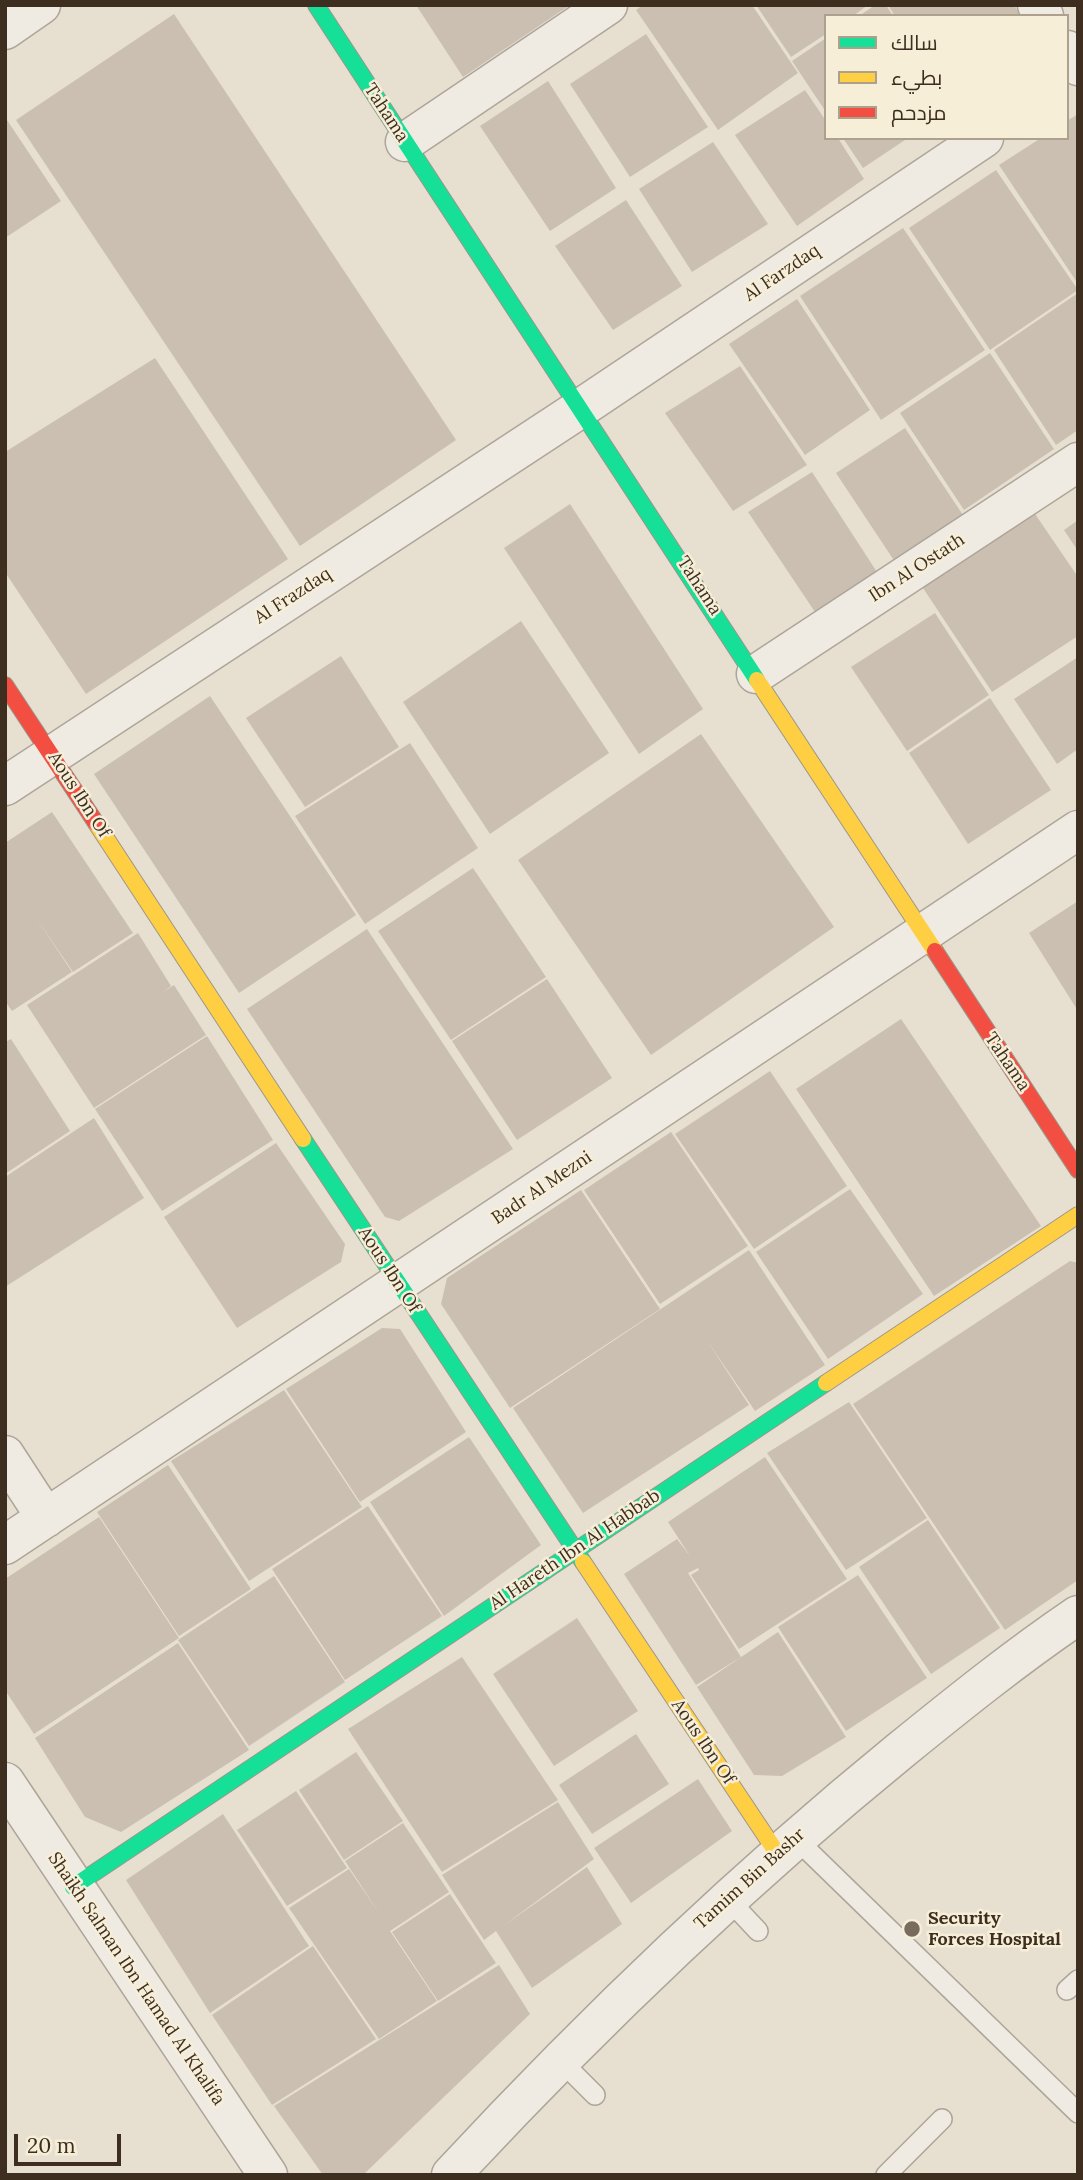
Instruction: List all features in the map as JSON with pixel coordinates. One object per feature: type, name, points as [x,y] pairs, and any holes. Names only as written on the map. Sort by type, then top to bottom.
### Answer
[{"type":"street","points":[[5,30],[41,5]]},
{"type":"street","name":"Tahama","points":[[316,5],[1078,1170]]},
{"type":"street","points":[[405,142],[608,5]]},
{"type":"street","name":"Al Farzdaq","points":[[581,408],[981,140]]},
{"type":"street","name":"Al Frazdaq","points":[[5,786],[581,408]]},
{"type":"street","name":"Ibn Al Ostath","points":[[756,674],[1078,462]]},
{"type":"street","name":"Aous Ibn Of","points":[[5,685],[575,1550],[786,1845]]},
{"type":"street","name":"Badr Al Mezni","points":[[5,1545],[1078,830]]},
{"type":"street","name":"Al Hareth Ibn Al Habbab","points":[[73,1887],[1078,1215]]},
{"type":"street","points":[[5,1455],[47,1518]]},
{"type":"street","name":"Tamim Bin Bashr","points":[[451,2175],[559,2059],[786,1845],[1016,1657],[1078,1615]]},
{"type":"street","name":"Shaikh Salman Ibn Hamad Al Khalifa","points":[[5,1782],[268,2175]]},
{"type":"lane","points":[[786,1845],[1078,2113]]},
{"type":"lane","points":[[727,1898],[758,1931]]},
{"type":"lane","points":[[559,2059],[595,2095]]},
{"type":"lane","points":[[886,2175],[942,2119]]},
{"type":"building","points":[[416,5],[570,5],[463,77]]},
{"type":"building","points":[[643,5],[752,5],[798,73],[718,130],[636,10]]},
{"type":"building","points":[[756,5],[868,5],[856,14],[824,14],[824,35],[791,57]]},
{"type":"building","points":[[875,5],[886,5],[892,14],[862,14]]},
{"type":"building","points":[[888,5],[1014,5],[1020,14],[894,14]]},
{"type":"building","points":[[174,14],[456,440],[300,546],[16,120]]},
{"type":"building","points":[[646,34],[708,127],[630,177],[570,84]]},
{"type":"building","points":[[824,39],[824,109],[792,61]]},
{"type":"building","points":[[548,81],[616,188],[550,231],[480,126]]},
{"type":"building","points":[[805,90],[824,118],[824,140],[839,140],[864,179],[797,226],[735,135]]},
{"type":"building","points":[[1078,114],[1078,284],[999,165],[1038,140],[1069,140],[1069,120]]},
{"type":"building","points":[[5,117],[61,201],[5,238]]},
{"type":"building","points":[[844,140],[905,140],[863,168]]},
{"type":"building","points":[[713,142],[768,224],[692,272],[639,189]]},
{"type":"building","points":[[996,170],[1078,290],[990,350],[909,228]]},
{"type":"building","points":[[626,200],[682,286],[613,330],[555,246]]},
{"type":"building","points":[[903,228],[985,350],[881,420],[800,296]]},
{"type":"building","points":[[1078,293],[1078,430],[1056,445],[994,350]]},
{"type":"building","points":[[797,299],[870,410],[805,455],[729,344]]},
{"type":"building","points":[[990,353],[1054,449],[964,510],[900,413]]},
{"type":"building","points":[[155,358],[288,559],[86,694],[5,572],[5,452]]},
{"type":"building","points":[[740,366],[807,465],[733,511],[665,413]]},
{"type":"building","points":[[905,428],[967,521],[897,565],[836,473]]},
{"type":"building","points":[[812,472],[877,572],[815,612],[748,512]]},
{"type":"building","points":[[570,504],[703,709],[639,754],[504,548]]},
{"type":"building","points":[[1031,508],[1078,577],[1078,636],[992,692],[919,582]]},
{"type":"building","points":[[1078,520],[1078,551],[1064,530]]},
{"type":"building","points":[[935,613],[989,695],[907,751],[851,667]]},
{"type":"building","points":[[521,621],[609,753],[490,834],[403,702]]},
{"type":"building","points":[[341,656],[399,747],[305,807],[246,718]]},
{"type":"building","points":[[1078,657],[1078,749],[1057,764],[1014,699]]},
{"type":"building","points":[[210,696],[356,915],[239,993],[94,774]]},
{"type":"building","points":[[990,698],[1051,790],[968,844],[909,753]]},
{"type":"building","points":[[701,734],[834,927],[651,1055],[518,860]]},
{"type":"building","points":[[410,743],[478,848],[365,924],[295,816]]},
{"type":"building","points":[[52,812],[133,933],[73,972],[35,916],[72,972],[12,1011],[5,1001],[5,843]]},
{"type":"building","points":[[473,868],[546,977],[451,1040],[378,931]]},
{"type":"building","points":[[1078,901],[1078,1011],[1029,933]]},
{"type":"building","points":[[367,929],[513,1149],[399,1221],[385,1217],[247,1009]]},
{"type":"building","points":[[138,933],[171,986],[163,992],[174,985],[206,1035],[94,1108],[27,1005]]},
{"type":"building","points":[[547,979],[612,1078],[517,1140],[452,1041]]},
{"type":"building","points":[[901,1019],[1041,1226],[934,1296],[796,1089]]},
{"type":"building","points":[[207,1036],[273,1140],[162,1211],[95,1109]]},
{"type":"building","points":[[11,1039],[70,1131],[5,1174],[5,1042]]},
{"type":"building","points":[[770,1071],[847,1186],[754,1249],[675,1134]]},
{"type":"building","points":[[94,1118],[144,1198],[5,1287],[5,1177]]},
{"type":"building","points":[[671,1132],[748,1246],[660,1304],[584,1190]]},
{"type":"building","points":[[276,1143],[345,1244],[341,1262],[237,1328],[164,1217]]},
{"type":"building","points":[[850,1189],[923,1294],[828,1359],[756,1252]]},
{"type":"building","points":[[581,1190],[660,1309],[510,1408],[441,1304],[447,1278]]},
{"type":"building","points":[[749,1250],[825,1365],[755,1411],[706,1339],[749,1405],[583,1513],[513,1408]]},
{"type":"building","points":[[1070,1261],[1078,1263],[1078,1580],[1005,1630],[853,1404]]},
{"type":"building","points":[[382,1328],[400,1329],[466,1432],[360,1502],[286,1389]]},
{"type":"building","points":[[284,1390],[362,1507],[249,1581],[171,1461]]},
{"type":"building","points":[[849,1402],[927,1518],[846,1570],[767,1453]]},
{"type":"building","points":[[469,1437],[541,1545],[444,1616],[370,1502]]},
{"type":"building","points":[[765,1457],[847,1579],[739,1649],[691,1575],[699,1570],[698,1568],[688,1573],[741,1657],[696,1685],[624,1574],[677,1539],[690,1556],[668,1522]]},
{"type":"building","points":[[168,1465],[251,1589],[179,1636],[97,1512]]},
{"type":"building","points":[[368,1506],[442,1616],[345,1680],[272,1569]]},
{"type":"building","points":[[99,1517],[179,1638],[34,1734],[5,1690],[5,1579]]},
{"type":"building","points":[[928,1520],[1000,1628],[931,1674],[859,1567]]},
{"type":"building","points":[[858,1575],[927,1678],[846,1731],[778,1627]]},
{"type":"building","points":[[274,1576],[345,1682],[249,1746],[178,1640]]},
{"type":"building","points":[[577,1618],[638,1711],[554,1766],[493,1674]]},
{"type":"building","points":[[778,1632],[846,1737],[782,1776],[754,1775],[697,1687]]},
{"type":"building","points":[[178,1643],[249,1750],[121,1832],[85,1817],[35,1738]]},
{"type":"building","points":[[462,1657],[558,1800],[442,1872],[348,1729]]},
{"type":"building","points":[[636,1734],[669,1784],[592,1834],[559,1785]]},
{"type":"building","points":[[356,1752],[403,1821],[344,1860],[299,1790]]},
{"type":"building","points":[[698,1779],[732,1831],[631,1903],[594,1848]]},
{"type":"building","points":[[296,1791],[347,1868],[287,1906],[237,1830]]},
{"type":"building","points":[[558,1802],[594,1859],[503,1926],[587,1867],[622,1924],[532,1988],[496,1931],[484,1940],[442,1875]]},
{"type":"building","points":[[223,1814],[309,1946],[210,2013],[126,1880]]},
{"type":"building","points":[[403,1823],[449,1892],[390,1931],[437,2001],[379,2039],[289,1908],[349,1869],[379,1913],[345,1861]]},
{"type":"building","points":[[450,1894],[496,1963],[438,2001],[392,1932]]},
{"type":"building","points":[[313,1946],[376,2039],[272,2105],[212,2015]]},
{"type":"building","points":[[499,1965],[530,2014],[363,2175],[323,2175],[274,2106]]},
{"type":"traffic: fast","points":[[316,5],[757,680]]},
{"type":"traffic: fast","points":[[303,1139],[583,1562]]},
{"type":"traffic: fast","points":[[73,1887],[826,1383]]},
{"type":"traffic: slow","points":[[757,680],[935,951]]},
{"type":"traffic: slow","points":[[96,823],[303,1139]]},
{"type":"traffic: slow","points":[[826,1383],[1078,1215]]},
{"type":"traffic: slow","points":[[583,1562],[777,1853]]},
{"type":"traffic: jam","points":[[5,685],[96,823]]},
{"type":"traffic: jam","points":[[935,951],[1078,1170]]},
{"type":"place","name":"Security Forces Hospital","points":[[912,1929]]}]
